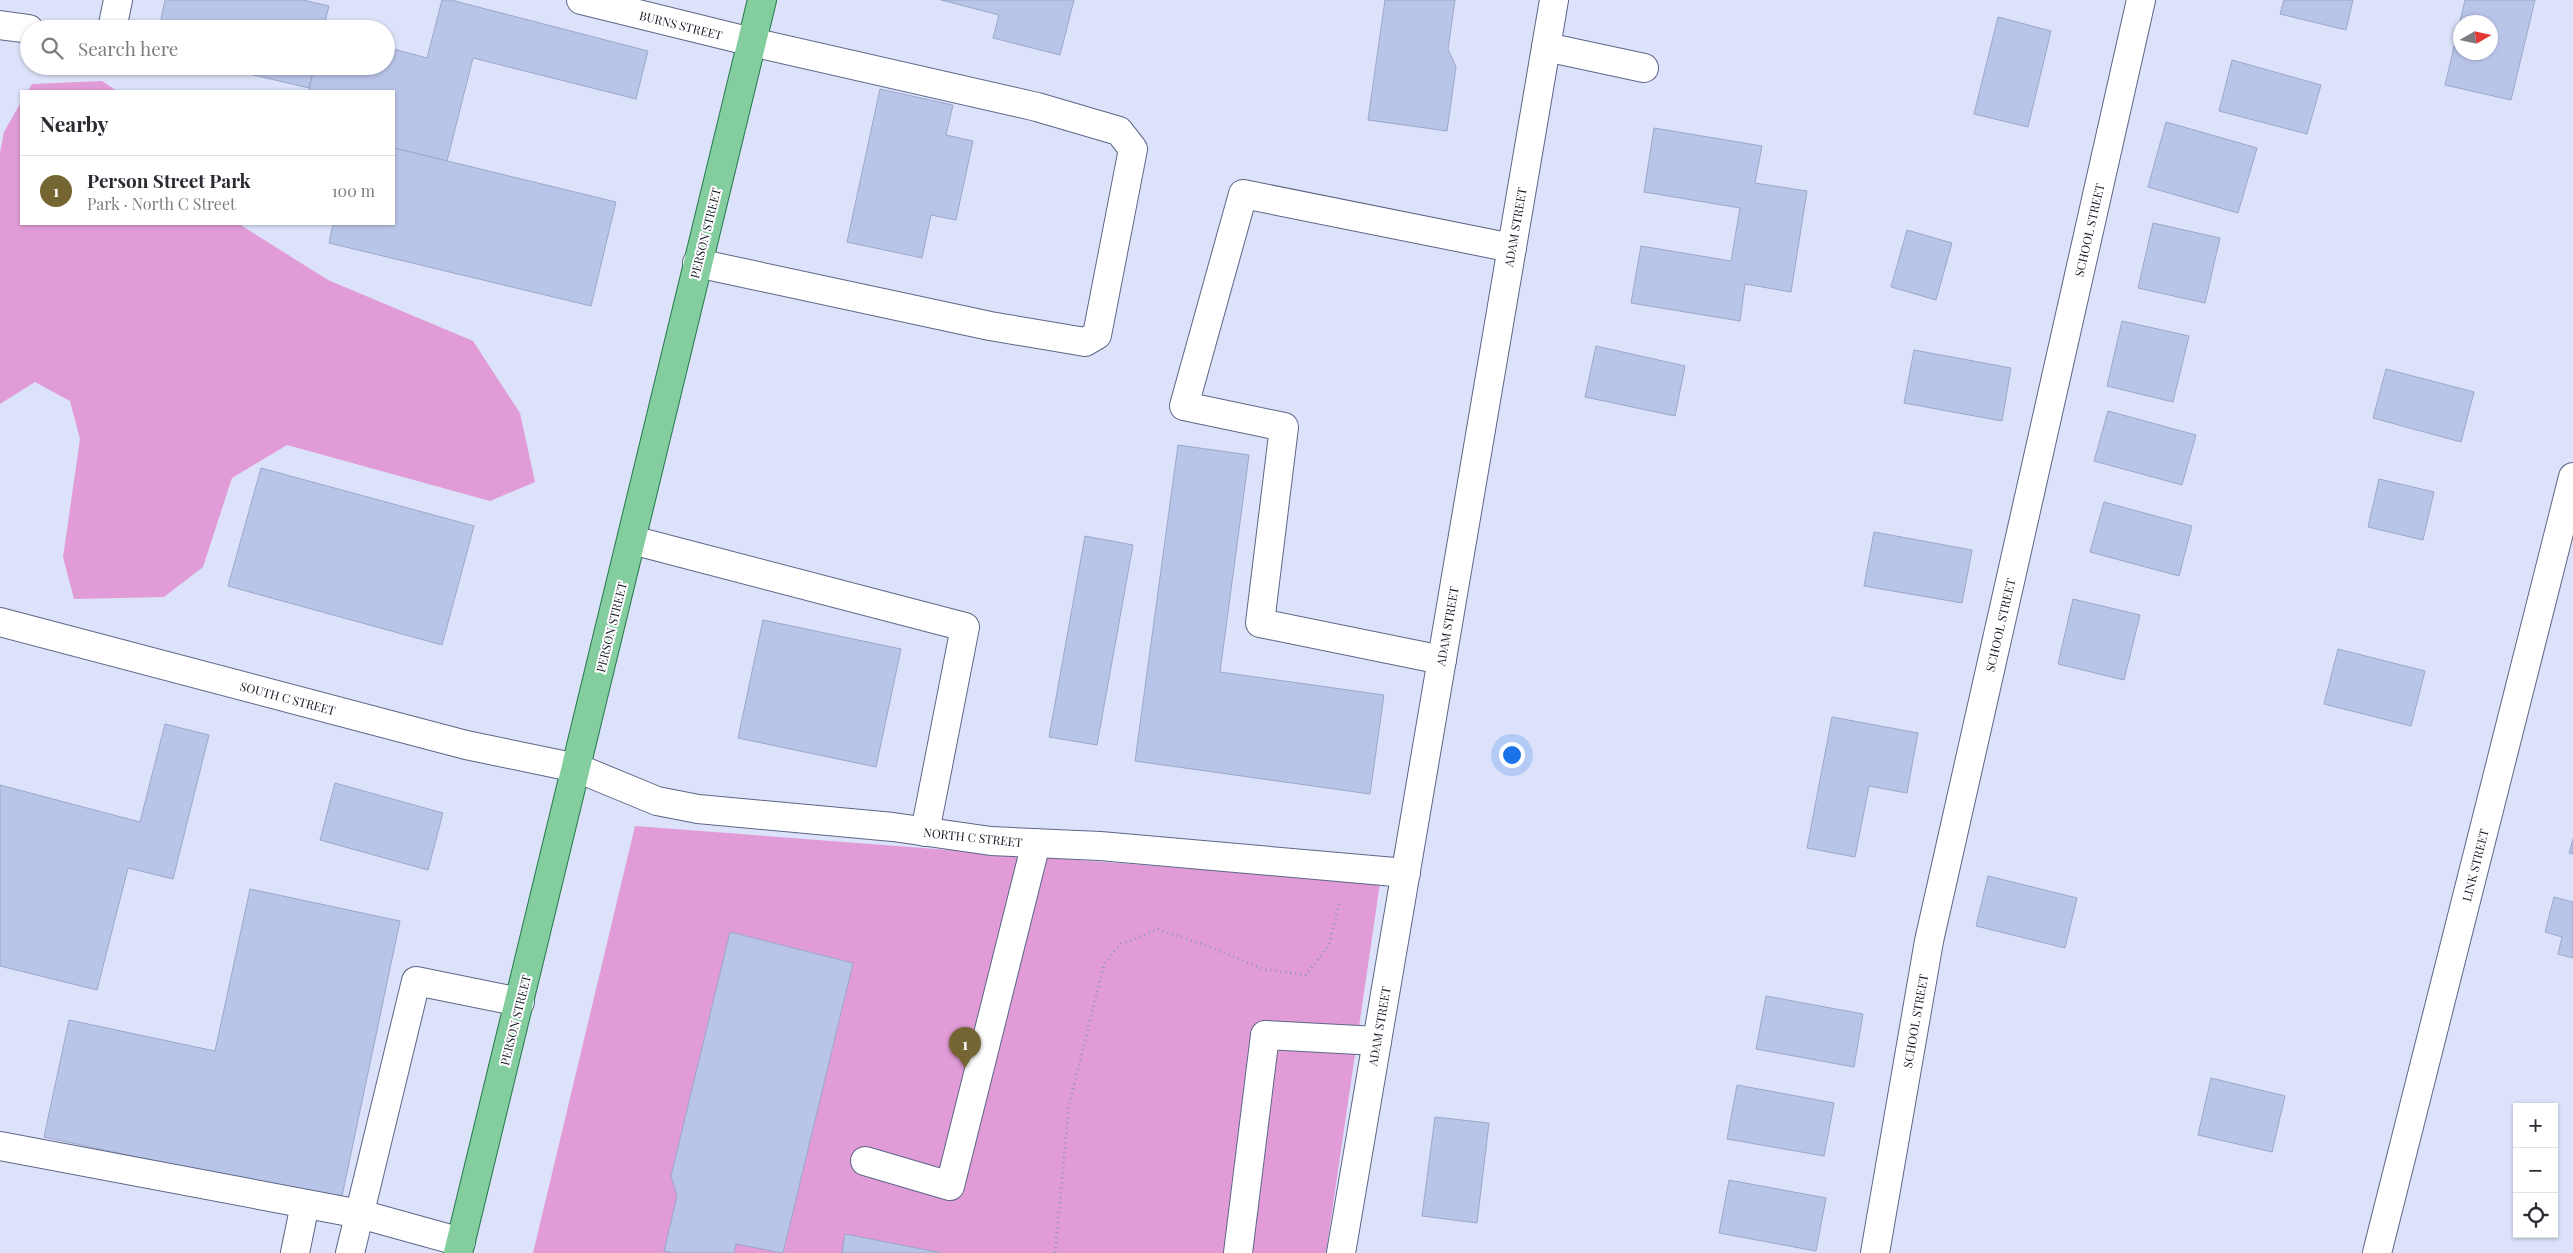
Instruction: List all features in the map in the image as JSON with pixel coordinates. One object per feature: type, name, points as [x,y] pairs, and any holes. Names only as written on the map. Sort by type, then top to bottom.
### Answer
[{"type":"main road","name":"PERSON STREET","points":[[460,1248],[762,0]]},
{"type":"street","points":[[114,20],[118,0]]},
{"type":"street","name":"BURNS STREET","points":[[581,0],[610,3],[752,42],[1037,107],[1119,131],[1133,149],[1097,335],[1085,342],[990,326],[697,263]]},
{"type":"street","name":"ADAM STREET","points":[[1341,1253],[1554,0]]},
{"type":"street","name":"SCHOOL STREET","points":[[1875,1253],[1929,941],[2142,0]]},
{"type":"street","points":[[0,25],[20,28]]},
{"type":"street","points":[[1546,48],[1644,68]]},
{"type":"street","points":[[1442,660],[1260,623],[1284,427],[1184,406],[1243,194],[1512,248]]},
{"type":"street","name":"LINK STREET","points":[[2377,1253],[2573,478]]},
{"type":"street","points":[[632,540],[965,627],[926,832]]},
{"type":"street","name":"SOUTH C STREET","points":[[0,622],[466,745],[577,768]]},
{"type":"street","name":"NORTH C STREET","points":[[577,768],[653,800],[698,809],[926,832],[991,841],[1100,846],[1406,873]]},
{"type":"street","points":[[865,1161],[950,1186],[1036,843]]},
{"type":"street","points":[[350,1253],[416,981],[520,1002]]},
{"type":"street","points":[[1238,1253],[1265,1035],[1377,1041]]},
{"type":"street","points":[[0,1146],[360,1214],[460,1248]]},
{"type":"street","points":[[295,1253],[305,1204]]},
{"type":"path","points":[[1055,1253],[1070,1106],[1104,964],[1121,944],[1158,929],[1200,943],[1263,970],[1306,975],[1329,945],[1348,868]]},
{"type":"shaded area","points":[[102,81],[116,90],[29,90],[32,84]]},
{"type":"shaded area","points":[[20,104],[20,225],[241,225],[328,280],[473,341],[520,413],[535,482],[490,501],[287,445],[232,478],[203,567],[164,597],[74,599],[63,557],[80,439],[70,401],[35,382],[0,404],[0,153],[4,132]]},
{"type":"shaded area","points":[[635,826],[1380,883],[1326,1253],[533,1253]]},
{"type":"building","points":[[165,0],[303,0],[329,6],[325,20],[161,20]]},
{"type":"building","points":[[442,0],[451,0],[648,51],[636,99],[473,58],[447,161],[395,148],[395,90],[309,90],[312,75],[395,75],[395,49],[427,58]]},
{"type":"building","points":[[941,0],[1074,0],[1060,55],[993,38],[999,15]]},
{"type":"building","points":[[1385,0],[1455,0],[1448,49],[1456,67],[1447,131],[1368,120]]},
{"type":"building","points":[[2284,0],[2353,0],[2346,30],[2280,14]]},
{"type":"building","points":[[2465,0],[2535,0],[2511,100],[2445,85],[2453,51],[2453,60],[2498,60],[2498,15],[2461,15]]},
{"type":"building","points":[[1998,17],[2051,31],[2028,127],[1974,114]]},
{"type":"building","points":[[2232,60],[2321,85],[2307,134],[2219,111]]},
{"type":"building","points":[[253,75],[312,75],[309,88]]},
{"type":"building","points":[[880,89],[953,105],[946,135],[973,141],[956,220],[931,215],[922,258],[847,242]]},
{"type":"building","points":[[2166,122],[2257,148],[2238,213],[2148,187]]},
{"type":"building","points":[[1654,128],[1762,146],[1755,183],[1807,191],[1791,292],[1745,284],[1740,321],[1631,303],[1641,246],[1731,261],[1740,208],[1644,192]]},
{"type":"building","points":[[395,148],[616,202],[591,306],[329,243],[333,225],[395,225]]},
{"type":"building","points":[[2153,223],[2220,238],[2205,303],[2138,288]]},
{"type":"building","points":[[1907,230],[1952,243],[1936,300],[1891,287]]},
{"type":"building","points":[[2122,321],[2189,336],[2173,402],[2107,386]]},
{"type":"building","points":[[1596,346],[1685,366],[1675,416],[1585,397]]},
{"type":"building","points":[[1914,350],[2011,368],[2002,421],[1904,403]]},
{"type":"building","points":[[2386,369],[2474,392],[2461,442],[2373,418]]},
{"type":"building","points":[[2108,411],[2196,435],[2182,485],[2094,461]]},
{"type":"building","points":[[1178,445],[1249,455],[1220,672],[1384,695],[1370,794],[1135,761]]},
{"type":"building","points":[[261,468],[474,526],[442,645],[228,586]]},
{"type":"building","points":[[2379,479],[2434,492],[2423,540],[2368,527]]},
{"type":"building","points":[[2104,502],[2192,526],[2179,576],[2090,552]]},
{"type":"building","points":[[1874,532],[1972,550],[1962,603],[1864,586]]},
{"type":"building","points":[[1085,536],[1133,545],[1097,745],[1049,737]]},
{"type":"building","points":[[2073,599],[2140,615],[2124,680],[2058,664]]},
{"type":"building","points":[[763,620],[901,649],[876,767],[738,738]]},
{"type":"building","points":[[2338,649],[2425,671],[2411,726],[2324,704]]},
{"type":"building","points":[[1832,717],[1918,733],[1907,793],[1869,786],[1855,857],[1807,848]]},
{"type":"building","points":[[165,724],[209,735],[173,879],[128,868],[97,990],[0,966],[0,785],[140,822]]},
{"type":"building","points":[[335,783],[443,813],[428,870],[320,840]]},
{"type":"building","points":[[2573,839],[2573,854],[2569,853]]},
{"type":"building","points":[[1988,876],[2077,898],[2065,948],[1976,926]]},
{"type":"building","points":[[250,889],[400,921],[341,1201],[44,1137],[69,1020],[215,1051]]},
{"type":"building","points":[[2554,897],[2573,902],[2573,958],[2558,954],[2562,937],[2545,932]]},
{"type":"building","points":[[730,932],[853,963],[783,1253],[736,1244],[734,1253],[673,1253],[664,1251],[677,1196],[671,1176]]},
{"type":"building","points":[[1766,996],[1863,1014],[1854,1067],[1756,1049]]},
{"type":"building","points":[[2211,1078],[2285,1096],[2272,1152],[2198,1135]]},
{"type":"building","points":[[1737,1085],[1834,1103],[1824,1156],[1727,1139]]},
{"type":"building","points":[[1435,1117],[1489,1123],[1477,1223],[1422,1216]]},
{"type":"building","points":[[1729,1180],[1826,1198],[1816,1251],[1719,1233]]},
{"type":"building","points":[[845,1234],[942,1253],[842,1253]]},
{"type":"place","name":"Person Street Park","points":[[965,1068]]}]
